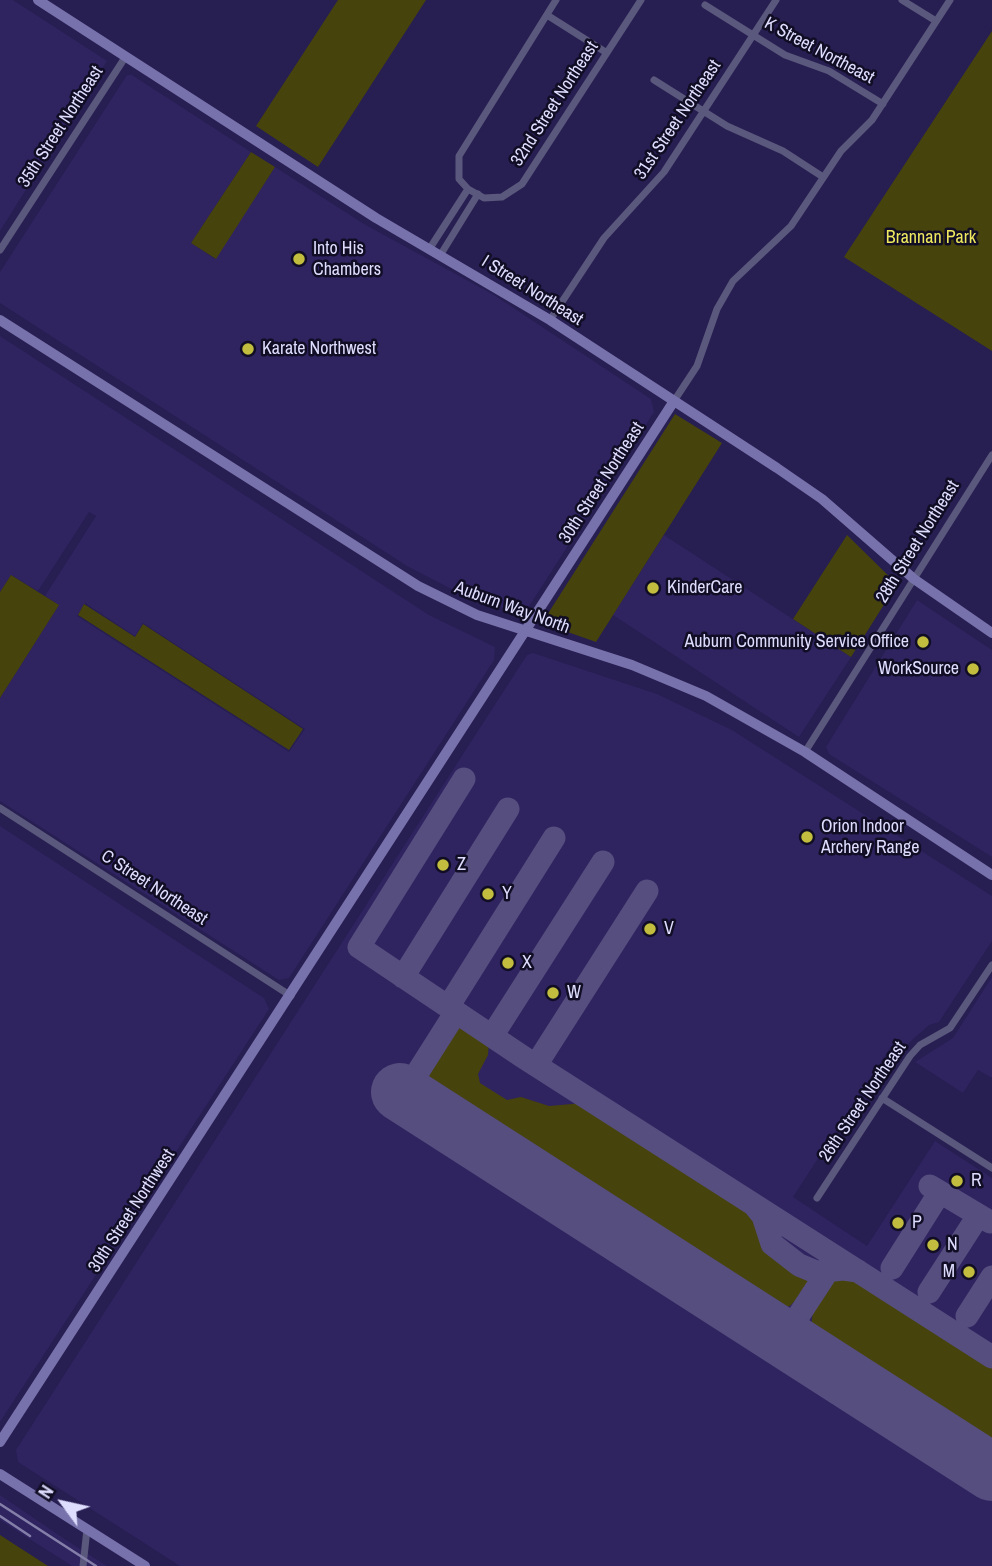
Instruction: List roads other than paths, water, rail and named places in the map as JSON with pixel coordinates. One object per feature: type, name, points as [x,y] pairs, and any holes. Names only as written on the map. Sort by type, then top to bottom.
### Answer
[{"type":"street","name":"I Street Northeast","points":[[38,0],[376,218],[442,254],[550,320],[822,499],[914,579],[992,632]]},
{"type":"street","points":[[442,254],[478,194],[468,189],[457,173],[462,148],[556,0]]},
{"type":"street","name":"32nd Street Northeast","points":[[478,194],[494,199],[522,184],[641,0]]},
{"type":"street","name":"31st Street Northeast","points":[[550,320],[596,248],[656,183],[776,0]]},
{"type":"street","points":[[902,0],[936,21]]},
{"type":"street","name":"30th Street Northeast","points":[[290,996],[697,366],[717,309],[733,281],[754,258],[780,239],[841,151],[872,120],[950,0]]},
{"type":"street","name":"K Street Northeast","points":[[705,5],[785,55],[829,71],[883,104]]},
{"type":"street","points":[[547,15],[607,53]]},
{"type":"street","name":"35th Street Northeast","points":[[0,250],[126,56]]},
{"type":"street","points":[[654,80],[740,134],[783,151],[823,177]]},
{"type":"street","points":[[430,248],[468,189]]},
{"type":"street","name":"Auburn Way North","points":[[0,320],[407,580],[456,606],[526,632],[632,665],[680,684],[736,712],[804,752],[992,875]]},
{"type":"street","name":"28th Street Northeast","points":[[804,752],[992,455]]},
{"type":"street","name":"C Street Northeast","points":[[0,807],[290,996]]},
{"type":"street","name":"26th Street Northeast","points":[[817,1198],[915,1049],[940,1036],[955,1022],[992,965]]},
{"type":"street","name":"30th Street Northwest","points":[[0,1442],[290,996]]},
{"type":"street","points":[[882,1098],[992,1168]]},
{"type":"street","points":[[0,1474],[145,1566]]},
{"type":"street","points":[[83,1566],[87,1529]]},
{"type":"railway","points":[[0,1504],[96,1566]]},
{"type":"railway","points":[[0,1516],[30,1536]]},
{"type":"place","name":"Into His Chambers","points":[[299,259]]},
{"type":"place","name":"Karate Northwest","points":[[248,349]]},
{"type":"place","name":"KinderCare","points":[[653,588]]},
{"type":"place","name":"Auburn Community Service Office","points":[[923,642]]},
{"type":"place","name":"WorkSource","points":[[973,669]]},
{"type":"place","name":"Orion Indoor Archery Range","points":[[807,837]]},
{"type":"place","name":"Z","points":[[443,865]]},
{"type":"place","name":"Y","points":[[488,894]]},
{"type":"place","name":"V","points":[[650,929]]},
{"type":"place","name":"X","points":[[508,963]]},
{"type":"place","name":"W","points":[[553,993]]},
{"type":"place","name":"R","points":[[957,1181]]},
{"type":"place","name":"P","points":[[898,1223]]},
{"type":"place","name":"N","points":[[933,1245]]},
{"type":"place","name":"M","points":[[969,1272]]},
{"type":"park label","name":"Brannan Park","points":[[931,238]]}]
